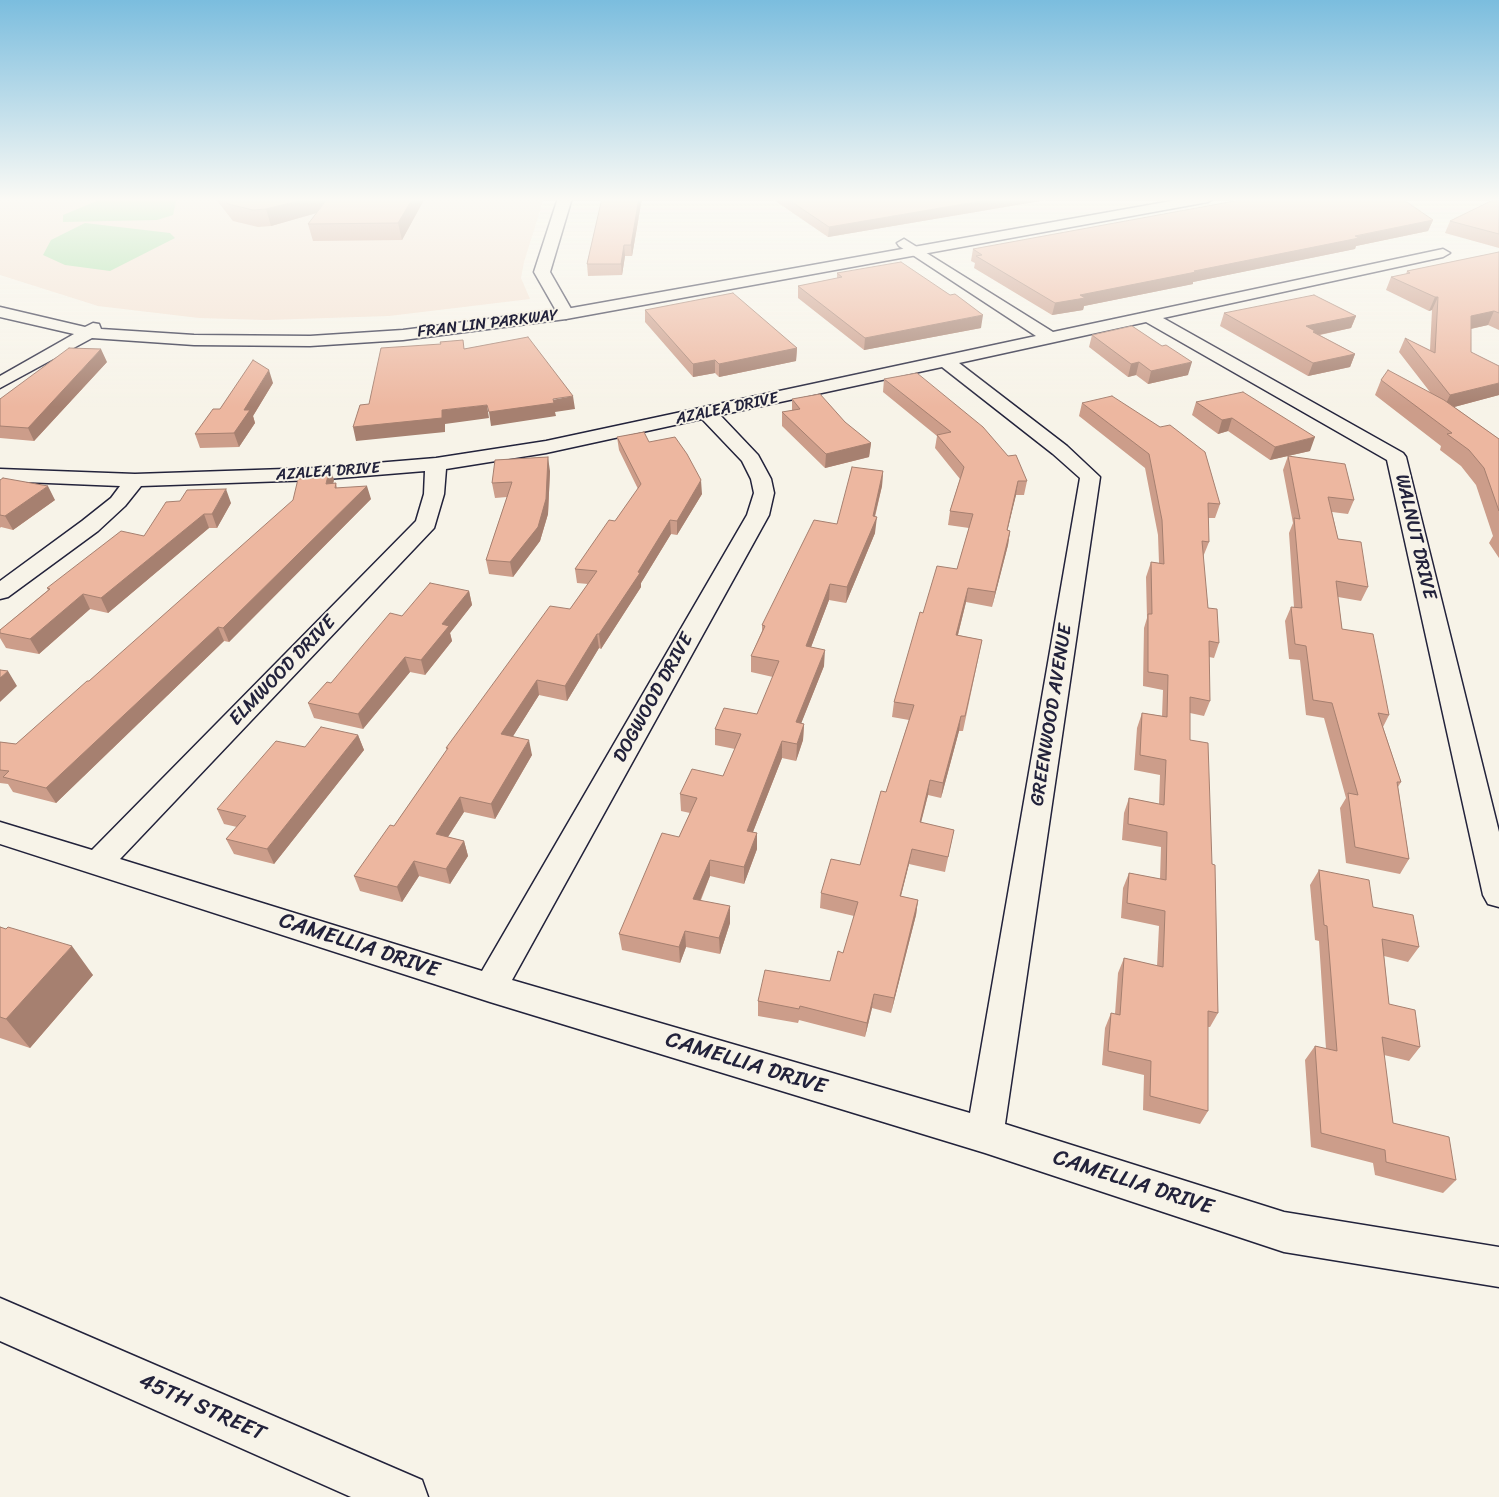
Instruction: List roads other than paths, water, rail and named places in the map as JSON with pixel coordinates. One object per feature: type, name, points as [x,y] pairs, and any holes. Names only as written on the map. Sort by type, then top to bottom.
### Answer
[{"type":"street","points":[[543,268],[542,272],[564,309]]},
{"type":"street","name":"FRAN LIN PARKWAY","points":[[0,299],[94,326],[194,340],[310,341],[446,331],[793,268]]},
{"type":"street","points":[[941,268],[1050,338]]},
{"type":"street","name":"AZALEA DRIVE","points":[[0,475],[135,480],[315,474],[436,464],[546,447],[946,362],[1147,316],[1373,268]]},
{"type":"street","points":[[0,312],[71,330]]},
{"type":"street","name":"WALNUT DRIVE","points":[[1147,316],[1396,457],[1499,895]]},
{"type":"street","points":[[0,369],[71,330],[94,326]]},
{"type":"street","points":[[0,383],[94,326]]},
{"type":"street","name":"GREENWOOD AVENUE","points":[[946,362],[1060,450],[1090,477],[985,1135]]},
{"type":"street","name":"DOGWOOD DRIVE","points":[[490,988],[758,515],[764,493],[761,479],[751,459],[707,413]]},
{"type":"street","name":"ELMWOOD DRIVE","points":[[98,863],[426,523],[434,494],[436,464]]},
{"type":"street","points":[[0,592],[90,526],[118,502],[135,480]]},
{"type":"street","name":"CAMELLIA DRIVE","points":[[0,833],[490,988],[985,1135],[1284,1232],[1499,1267]]},
{"type":"street","name":"45TH STREET","points":[[0,1319],[405,1497]]}]
